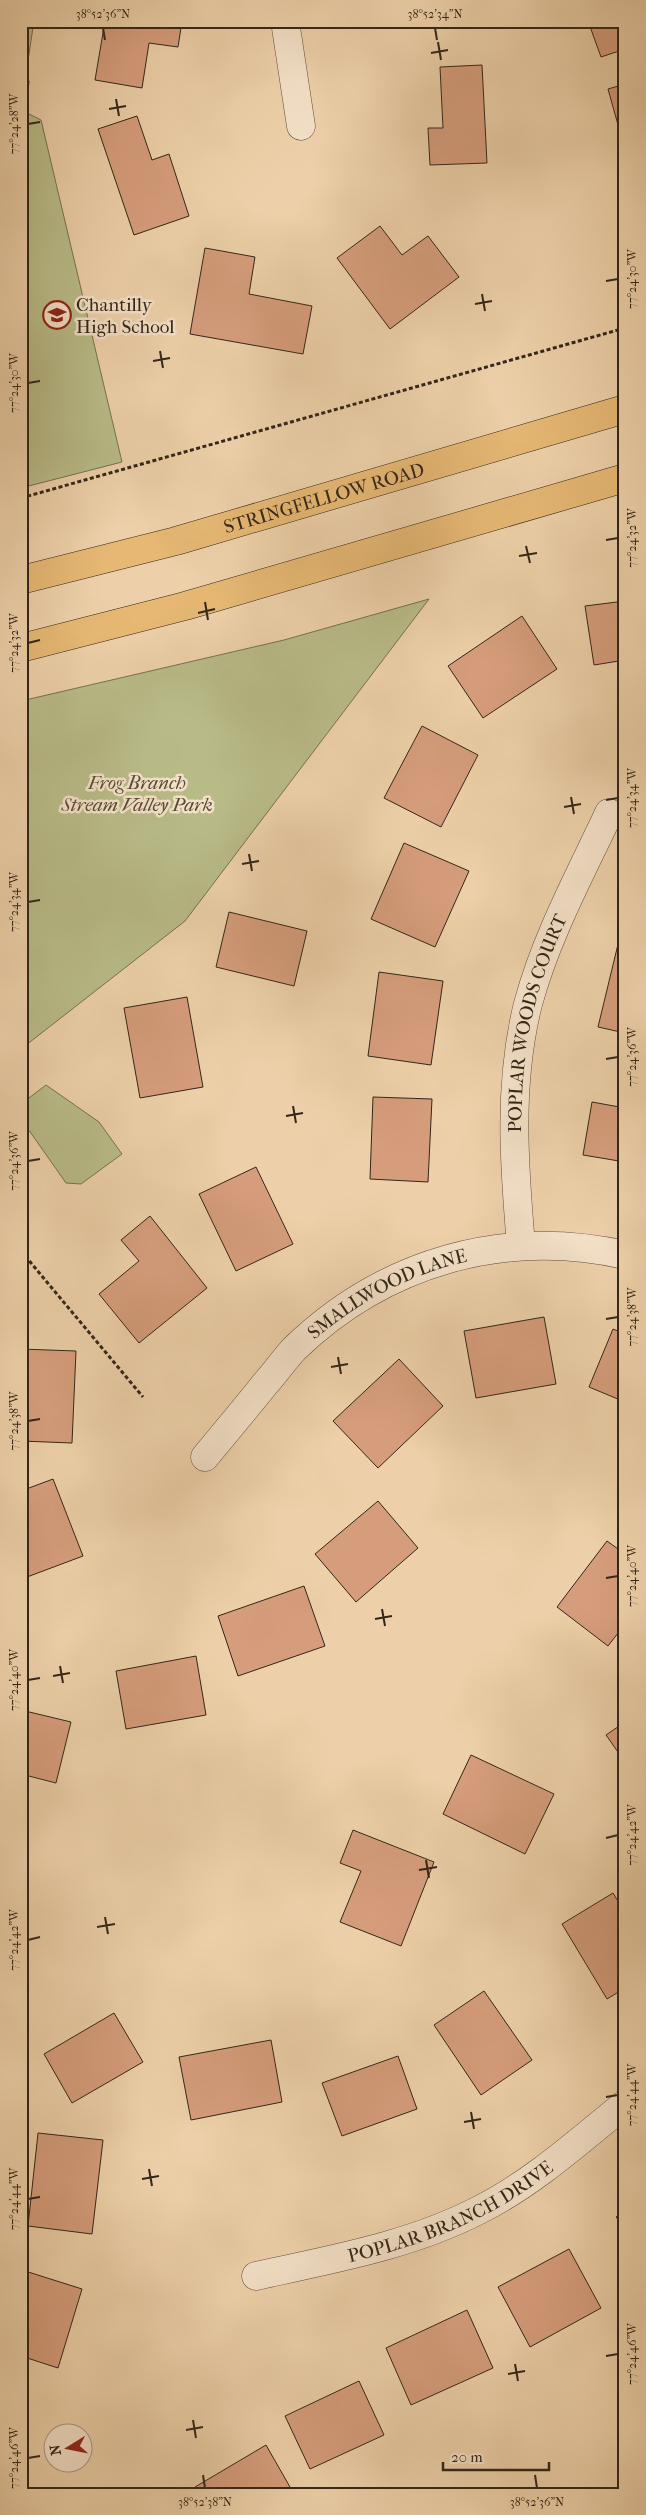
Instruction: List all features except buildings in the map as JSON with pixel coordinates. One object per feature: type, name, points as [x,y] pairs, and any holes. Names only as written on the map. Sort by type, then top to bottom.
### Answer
[{"type":"main road","name":"STRINGFELLOW ROAD","points":[[21,580],[176,541],[625,409]]},
{"type":"main road","points":[[21,648],[185,606],[625,478]]},
{"type":"street","points":[[285,21],[301,126]]},
{"type":"street","name":"POPLAR WOODS COURT","points":[[521,1245],[513,1130],[518,1060],[528,1004],[550,938],[609,813]]},
{"type":"street","name":"SMALLWOOD LANE","points":[[205,1457],[293,1350],[331,1317],[376,1289],[426,1265],[478,1251],[521,1245],[591,1248],[625,1255]]},
{"type":"street","name":"POPLAR BRANCH DRIVE","points":[[256,2276],[392,2245],[432,2231],[481,2209],[536,2176],[625,2104]]},
{"type":"path","points":[[21,498],[625,328]]},
{"type":"path","points":[[21,1251],[143,1397]]},
{"type":"green space","points":[[21,21],[34,21],[27,67],[21,66]]},
{"type":"green space","name":"Chantilly High School","points":[[29,114],[41,120],[122,462],[21,488],[21,141]]},
{"type":"green space","name":"Frog Branch Stream Valley Park","points":[[429,599],[185,921],[21,1049],[21,701],[284,640]]},
{"type":"green space","points":[[46,1085],[99,1122],[122,1154],[81,1184],[66,1183],[21,1119],[21,1104]]},
{"type":"place","name":"Chantilly High School","points":[[57,315]]}]
